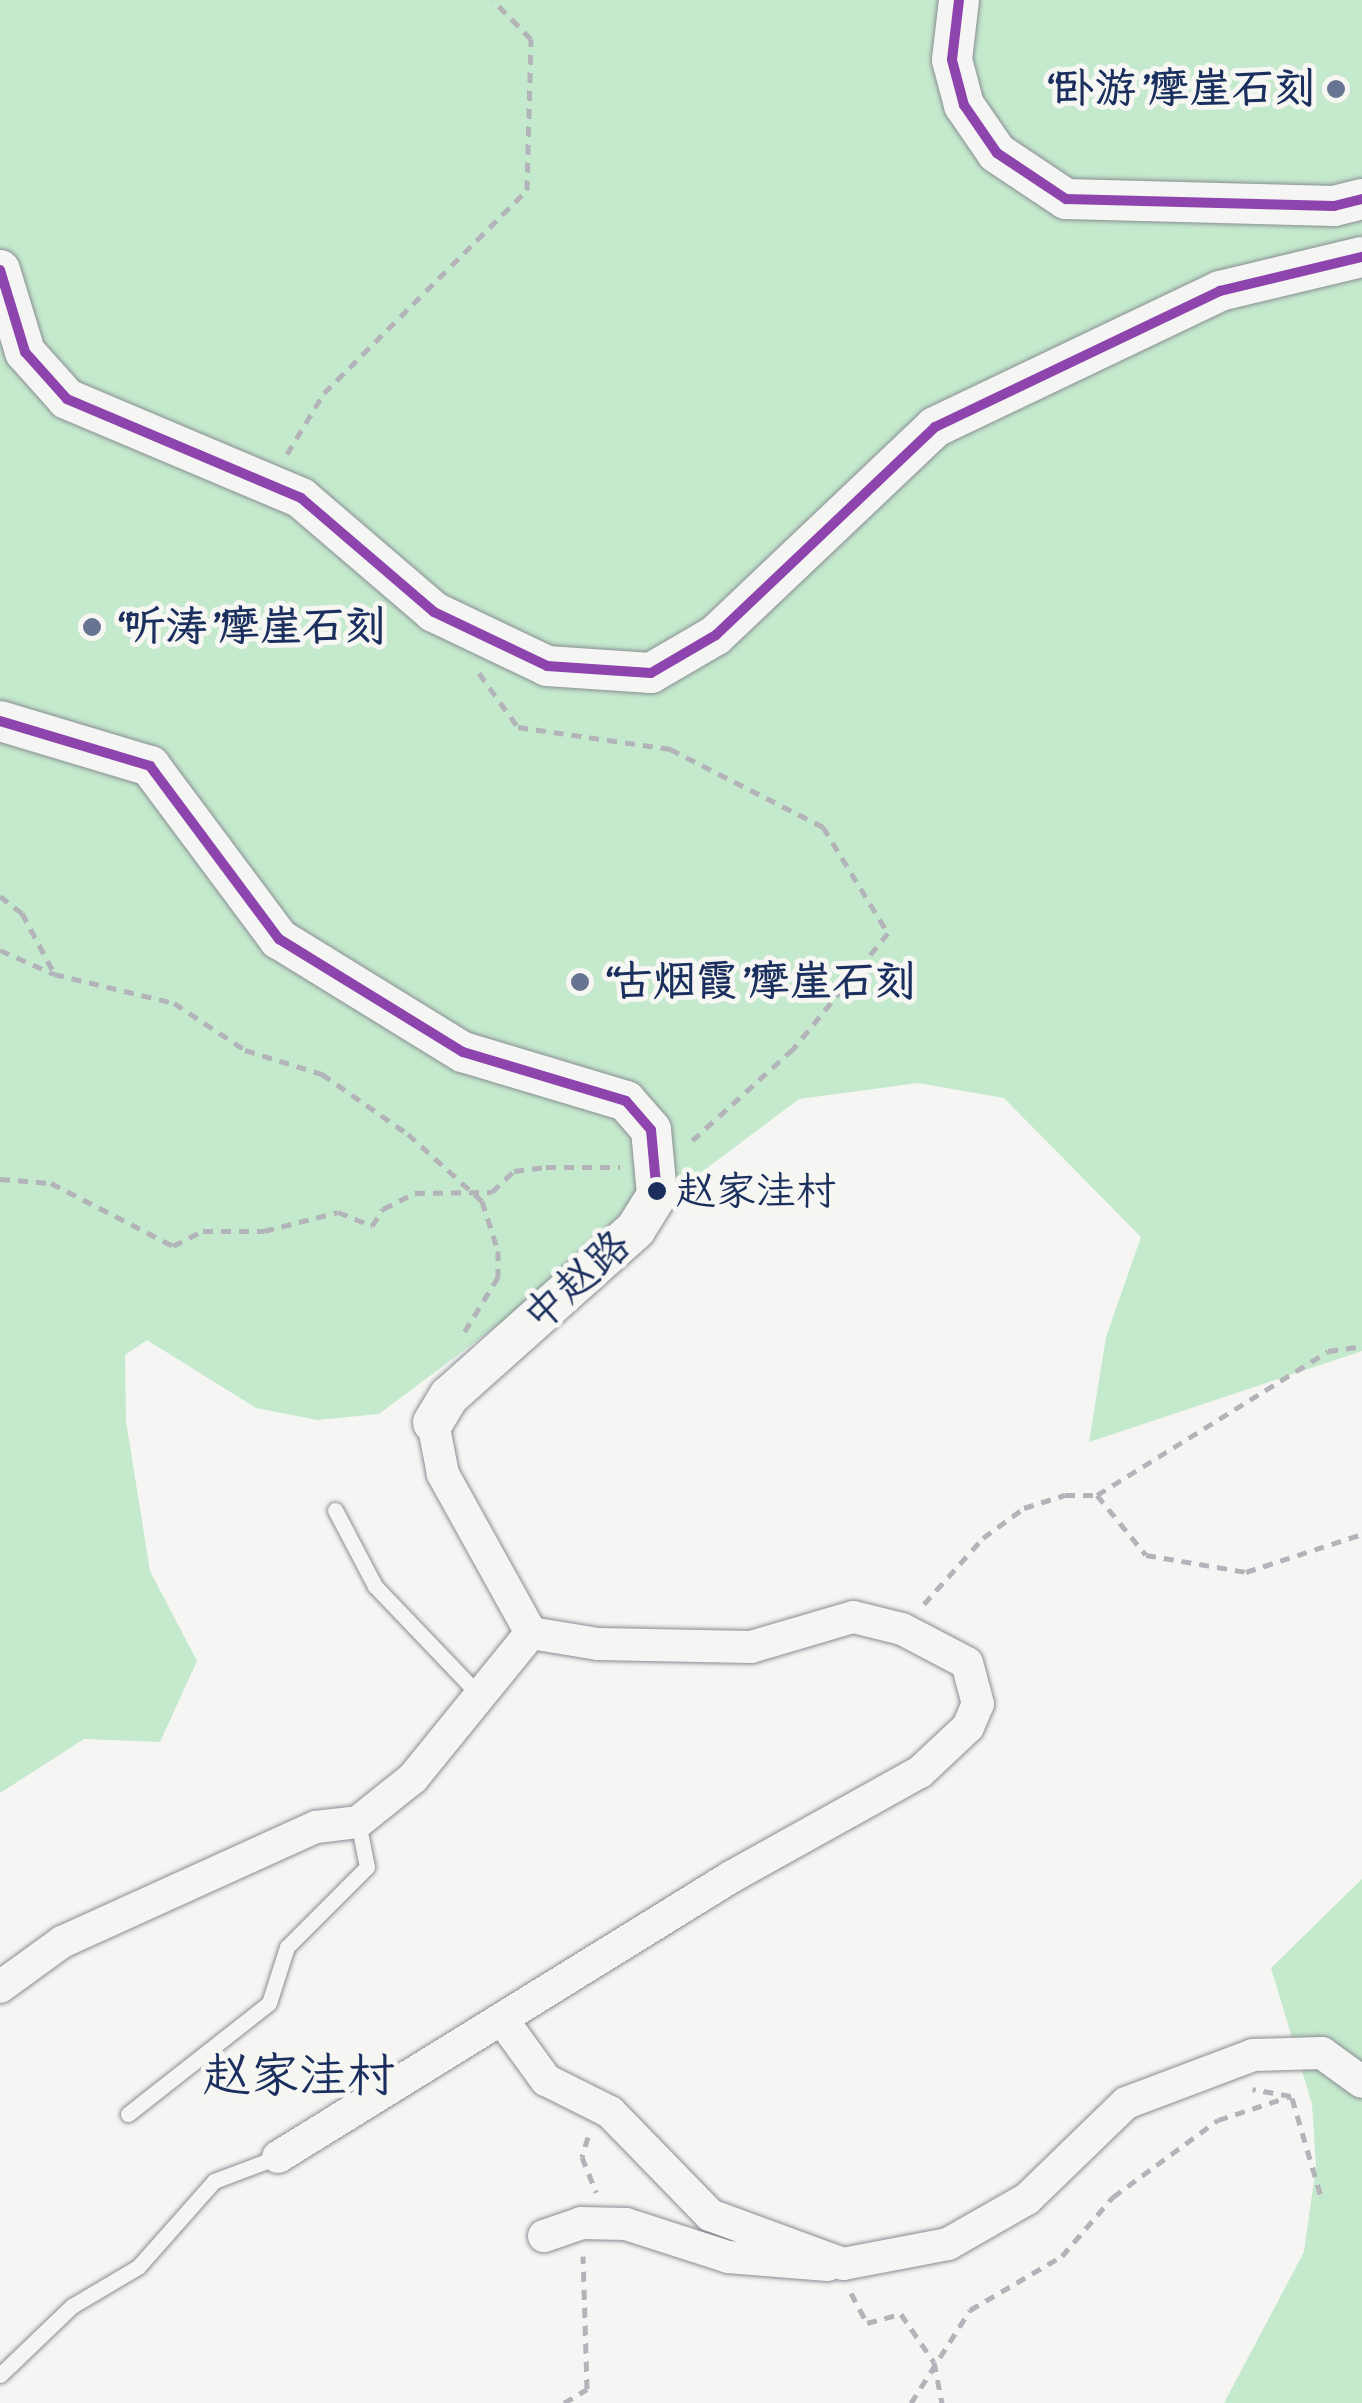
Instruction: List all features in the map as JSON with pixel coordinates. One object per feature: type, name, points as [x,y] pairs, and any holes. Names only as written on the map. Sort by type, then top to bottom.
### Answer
[{"type":"street","points":[[959,0],[952,60],[964,105],[997,153],[1066,199],[1334,206],[1362,198]]},
{"type":"street","points":[[0,270],[25,352],[67,399],[301,498],[434,612],[546,666],[651,672],[716,635],[935,427],[1220,291],[1362,257]]},
{"type":"street","points":[[0,722],[150,766],[278,940],[463,1052],[626,1102],[652,1130],[659,1170]]},
{"type":"street","name":"中赵路","points":[[433,1423],[476,1372],[636,1230],[659,1170]]},
{"type":"street","points":[[433,1423],[443,1474],[531,1633]]},
{"type":"street","points":[[278,2157],[410,2070],[504,2022],[731,1877],[920,1772],[968,1728],[978,1704],[967,1662],[902,1628],[853,1617],[750,1648],[598,1644],[531,1633]]},
{"type":"street","points":[[0,1987],[62,1942],[316,1828],[358,1822],[413,1778],[531,1633]]},
{"type":"street","points":[[504,2022],[546,2080],[598,2105],[660,2155],[710,2214],[843,2264]]},
{"type":"street","points":[[544,2236],[595,2223],[728,2258],[843,2264],[948,2244],[1026,2199],[1126,2104],[1253,2055],[1322,2053],[1362,2082]]},
{"type":"lane","points":[[334,1510],[375,1586],[480,1696]]},
{"type":"lane","points":[[128,2114],[269,2002],[287,1947],[366,1868],[358,1822]]},
{"type":"lane","points":[[0,2376],[72,2306],[138,2267],[214,2182],[278,2157]]},
{"type":"path","points":[[270,483],[324,393],[526,190],[531,40],[493,0]]},
{"type":"path","points":[[0,1179],[51,1182],[173,1246],[203,1231],[264,1231],[338,1212],[372,1226],[383,1209],[415,1194],[476,1195],[514,1172],[546,1167],[659,1170],[793,1050],[888,933],[823,827],[670,749],[518,727],[476,669]]},
{"type":"path","points":[[0,896],[22,913],[54,974]]},
{"type":"path","points":[[0,950],[54,974],[174,1003],[245,1050],[322,1074],[476,1195],[498,1277],[453,1352],[476,1372]]},
{"type":"path","points":[[902,1628],[983,1538],[1024,1508],[1096,1495],[1328,1352],[1362,1346]]},
{"type":"path","points":[[1096,1495],[1146,1554],[1246,1572],[1362,1534]]},
{"type":"path","points":[[1244,2087],[1291,2096]]},
{"type":"path","points":[[1291,2096],[1322,2200]]},
{"type":"path","points":[[911,2403],[970,2310],[1062,2256],[1113,2197],[1218,2120],[1291,2096]]},
{"type":"path","points":[[564,2403],[587,2389],[595,2223],[582,2157],[598,2105]]},
{"type":"path","points":[[843,2264],[867,2323],[900,2314],[934,2362],[942,2403]]},
{"type":"green space","points":[[0,0],[1362,0],[1362,1351],[1089,1442],[1106,1337],[1141,1237],[1004,1098],[918,1083],[799,1099],[379,1414],[317,1420],[256,1408],[147,1340],[125,1355],[126,1421],[150,1571],[197,1661],[160,1742],[84,1739],[0,1793]]},
{"type":"green space","points":[[1362,1879],[1362,2403],[1224,2403],[1304,2252],[1316,2166],[1312,2104],[1271,1968]]},
{"type":"transit line","points":[[959,0],[952,60],[964,105],[997,153],[1066,199],[1334,206],[1362,199]]},
{"type":"transit line","points":[[0,270],[25,352],[67,399],[301,498],[434,612],[547,666],[651,673],[716,635],[935,427],[1220,291],[1362,257]]},
{"type":"transit line","points":[[0,721],[150,766],[279,939],[463,1052],[626,1101],[651,1130],[657,1195]]},
{"type":"place","name":"“卧游”摩崖石刻","points":[[1336,89]]},
{"type":"place","name":"“听涛”摩崖石刻","points":[[92,627]]},
{"type":"place","name":"“古烟霞”摩崖石刻","points":[[580,982]]},
{"type":"place","name":"赵家洼村","points":[[657,1191]]},
{"type":"district","name":"赵家洼村","points":[[299,2076]]}]
